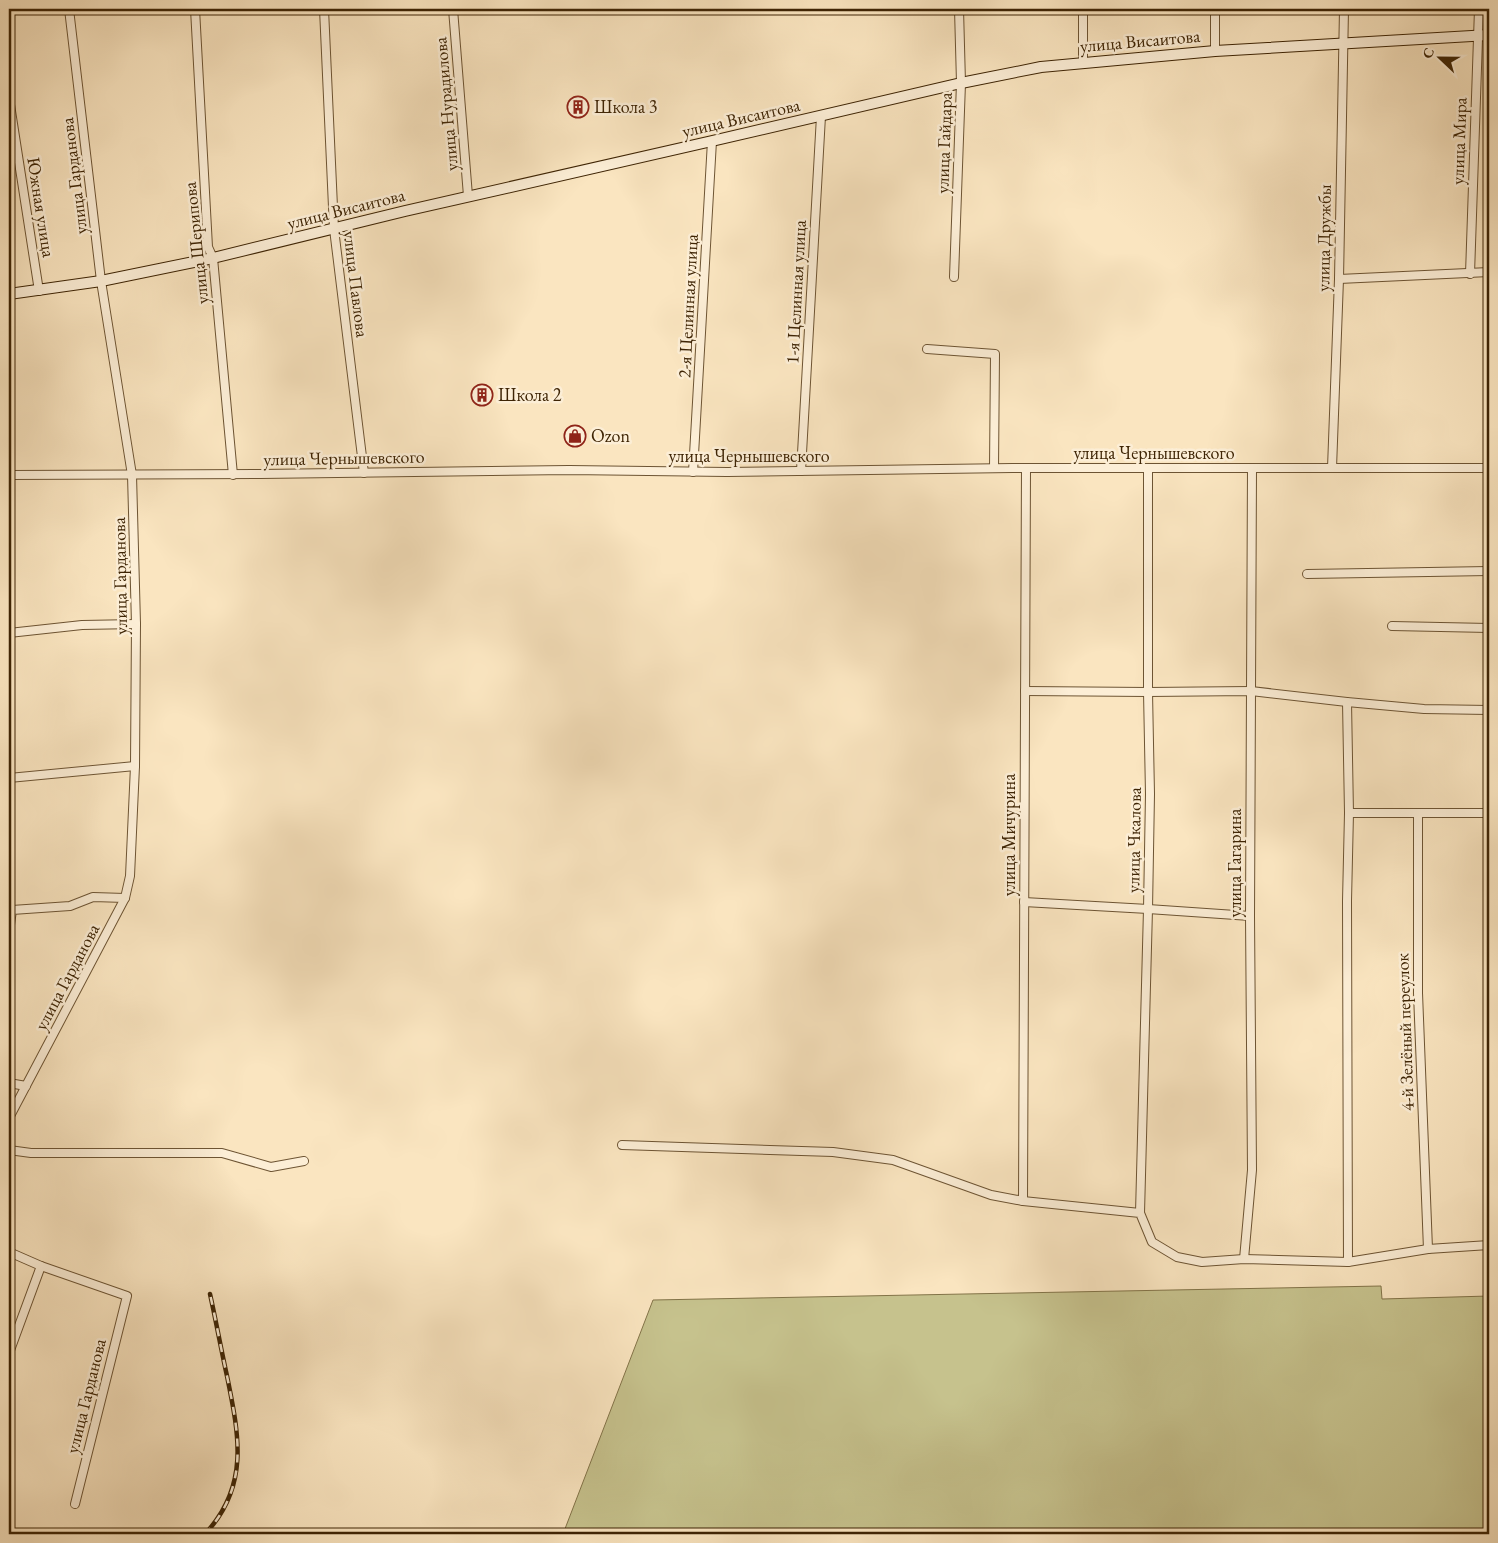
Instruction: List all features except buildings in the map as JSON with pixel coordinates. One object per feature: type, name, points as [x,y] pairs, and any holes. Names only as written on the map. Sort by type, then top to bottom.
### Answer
[{"type":"street","name":"улица Гарданова","points":[[9,1118],[124,898],[130,876],[136,766],[136,624],[132,475],[101,282],[70,9]]},
{"type":"street","name":"улица Шерипова","points":[[195,9],[208,247],[213,258],[233,474]]},
{"type":"street","name":"улица Павлова","points":[[324,9],[334,229],[364,473]]},
{"type":"street","name":"улица Нурадилова","points":[[453,9],[468,196]]},
{"type":"street","name":"улица Гайдара","points":[[954,278],[961,83],[959,9]]},
{"type":"street","points":[[1082,62],[1083,9]]},
{"type":"street","points":[[1215,9],[1215,51]]},
{"type":"street","name":"улица Дружбы","points":[[1332,468],[1339,279],[1344,9]]},
{"type":"street","name":"улица Мира","points":[[1470,274],[1479,9]]},
{"type":"street","name":"улица Висаитова","points":[[9,294],[101,282],[213,258],[468,196],[712,142],[961,83],[1041,67],[1215,51],[1489,35]]},
{"type":"street","name":"Южная улица","points":[[9,98],[39,291]]},
{"type":"street","name":"1-я Целинная улица","points":[[801,471],[821,116]]},
{"type":"street","name":"2-я Целинная улица","points":[[693,472],[712,142]]},
{"type":"street","points":[[1339,279],[1489,272]]},
{"type":"street","points":[[926,349],[995,354],[994,468]]},
{"type":"street","name":"улица Чернышевского","points":[[9,476],[560,470],[693,472],[994,468],[1489,468]]},
{"type":"street","name":"улица Мичурина","points":[[1023,1201],[1026,468]]},
{"type":"street","name":"улица Чкалова","points":[[1140,1213],[1150,794],[1148,468]]},
{"type":"street","name":"улица Гагарина","points":[[1244,1259],[1252,1170],[1250,916],[1252,468]]},
{"type":"street","points":[[1307,574],[1489,571]]},
{"type":"street","points":[[9,634],[82,625],[136,624]]},
{"type":"street","points":[[1392,626],[1489,628]]},
{"type":"street","points":[[1025,691],[1148,692],[1251,690],[1424,709],[1489,710]]},
{"type":"street","points":[[1347,702],[1349,813],[1347,901],[1348,1262]]},
{"type":"street","points":[[9,778],[136,766]]},
{"type":"street","points":[[1349,813],[1489,812]]},
{"type":"street","name":"4-й Зелёный переулок","points":[[1418,814],[1418,993],[1428,1249]]},
{"type":"street","points":[[9,932],[12,910],[70,906],[93,898],[124,898]]},
{"type":"street","points":[[1024,902],[1250,916]]},
{"type":"street","points":[[9,1083],[26,1086]]},
{"type":"street","points":[[622,1145],[833,1152],[893,1160],[991,1195],[1023,1201],[1140,1213],[1152,1242],[1177,1257],[1202,1262],[1244,1259],[1348,1262],[1428,1249],[1489,1245]]},
{"type":"street","points":[[9,1150],[31,1153],[222,1153],[271,1166],[304,1161]]},
{"type":"street","points":[[9,1252],[41,1266],[9,1353]]},
{"type":"street","name":"улица Гарданова","points":[[41,1266],[127,1296],[75,1504]]},
{"type":"shaded area","points":[[1381,1286],[1382,1299],[1489,1296],[1489,1534],[563,1534],[653,1300]]},
{"type":"railway","points":[[205,1534],[219,1516],[229,1497],[235,1478],[237,1459],[235,1419],[210,1294]]},
{"type":"place","name":"Школа 3","points":[[578,107]]},
{"type":"place","name":"Школа 2","points":[[482,395]]},
{"type":"place","name":"Ozon","points":[[575,436]]}]
